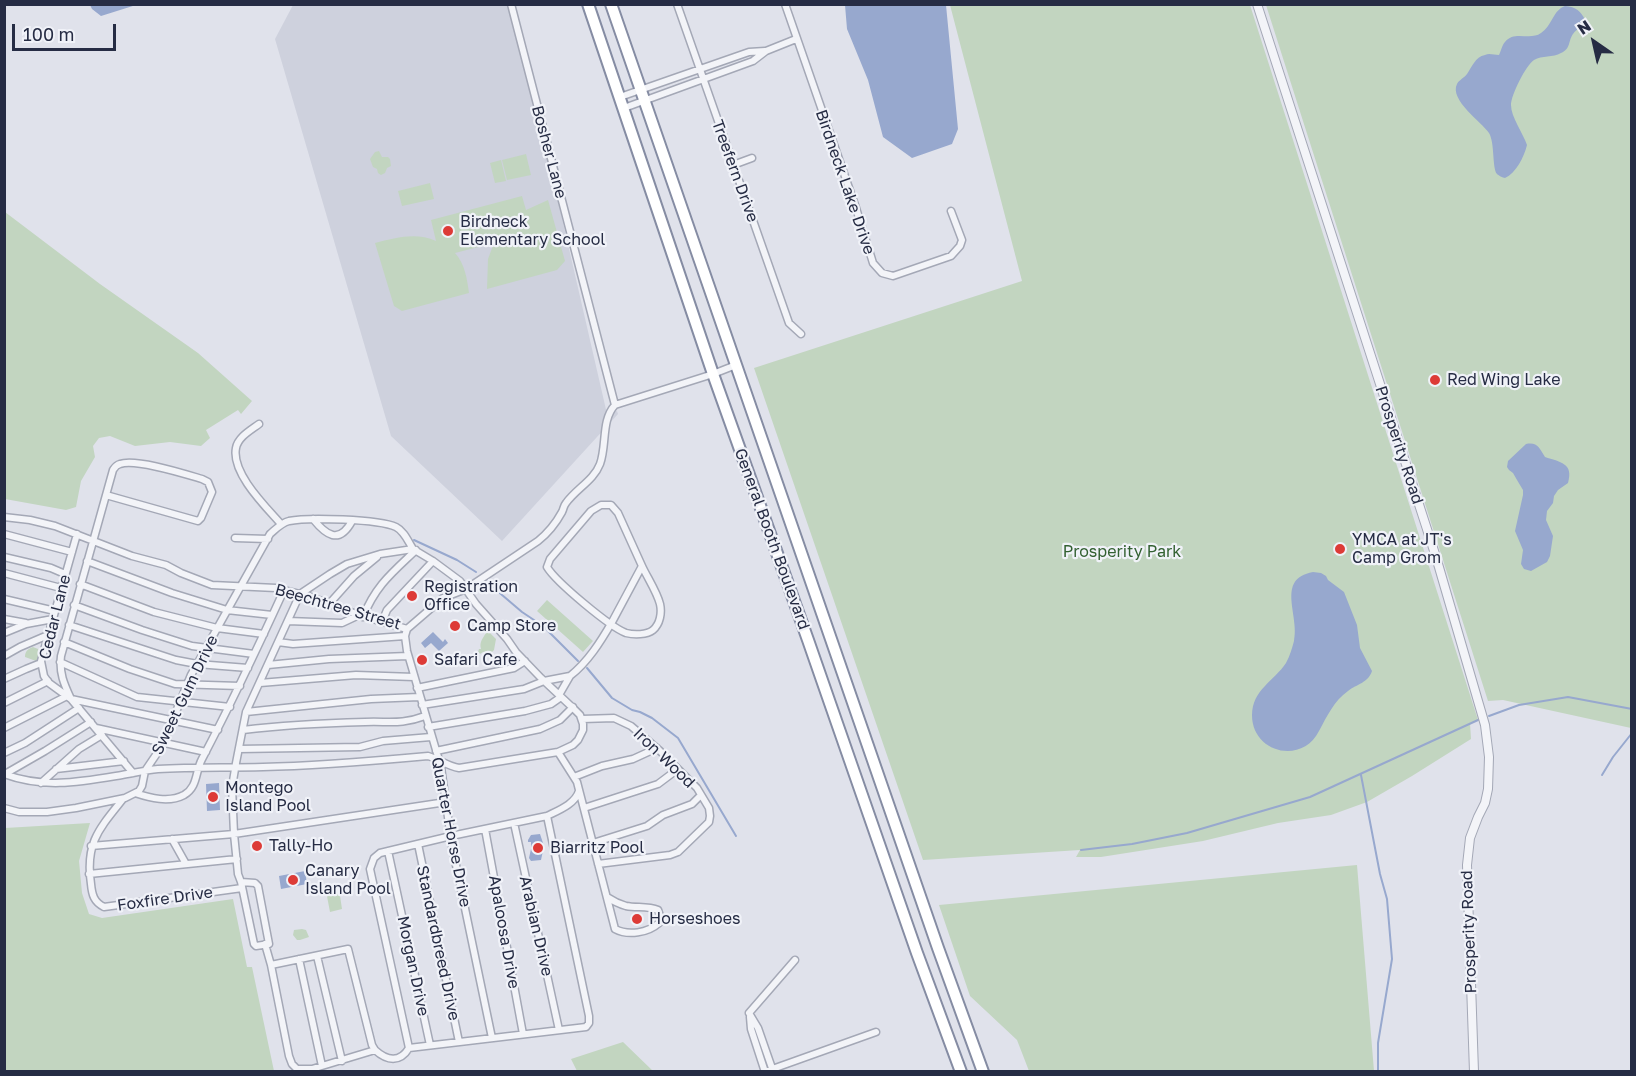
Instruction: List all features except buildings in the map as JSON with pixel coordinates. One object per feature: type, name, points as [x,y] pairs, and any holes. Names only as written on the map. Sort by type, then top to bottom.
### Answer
[{"type":"highway","name":"General Booth Boulevard","points":[[588,4],[713,374],[917,953],[961,1071]]},
{"type":"highway","name":"General Booth Boulevard","points":[[611,4],[934,937],[983,1071]]},
{"type":"street","name":"Bosher Lane","points":[[511,4],[615,405]]},
{"type":"street","name":"Treefern Drive","points":[[676,4],[789,323],[801,334]]},
{"type":"street","name":"Birdneck Lake Drive","points":[[785,4],[876,268],[882,273],[893,276],[951,256],[962,240],[951,211]]},
{"type":"street","name":"Prosperity Road","points":[[1257,4],[1436,557],[1485,725],[1489,757],[1488,789],[1485,803],[1470,838],[1467,865],[1474,1071]]},
{"type":"street","points":[[624,108],[753,61],[766,51],[796,39]]},
{"type":"street","points":[[620,97],[749,52],[766,51]]},
{"type":"street","points":[[733,165],[752,158]]},
{"type":"street","points":[[615,405],[736,365]]},
{"type":"street","name":"Beechtree Street","points":[[4,517],[55,526],[132,556],[166,565],[212,585],[276,588],[300,594],[406,632],[443,598],[466,589],[547,534],[565,504],[596,472],[600,462],[607,417],[615,405]]},
{"type":"street","points":[[5,774],[40,783],[66,784],[146,771],[309,765],[428,756],[448,766],[459,768],[558,752],[578,740],[583,730],[582,719],[573,707],[525,661],[476,604],[460,581],[414,549],[404,533],[397,527],[380,523],[313,519],[281,524],[251,489],[240,471],[236,458],[236,447],[240,439],[259,424]]},
{"type":"street","points":[[69,698],[62,679],[60,662],[74,605],[113,470],[122,463],[154,466],[202,479],[208,482],[212,492],[198,521],[106,495]]},
{"type":"street","points":[[601,505],[611,505],[618,513],[642,566],[660,603],[660,618],[655,629],[646,634],[628,633],[610,625],[555,577],[547,567],[550,559],[591,511],[601,505]]},
{"type":"street","points":[[313,519],[324,532],[331,536],[348,529],[352,521]]},
{"type":"street","name":"Sweet Gum Drive","points":[[135,793],[142,786],[146,771],[164,742],[197,664],[270,534],[281,524]]},
{"type":"street","points":[[4,534],[72,552]]},
{"type":"street","name":"Cedar Lane","points":[[77,534],[41,663],[44,676],[79,708],[134,773]]},
{"type":"street","points":[[235,538],[268,539]]},
{"type":"street","points":[[242,885],[255,883],[258,886],[269,944],[256,946],[254,944],[242,885],[237,860],[232,787],[246,712],[300,594],[347,564],[380,554],[414,549]]},
{"type":"street","points":[[288,621],[342,622],[361,616],[384,580],[414,549]]},
{"type":"street","points":[[329,604],[354,576],[380,554]]},
{"type":"street","points":[[4,556],[65,574]]},
{"type":"street","points":[[87,561],[172,593],[227,610],[272,615]]},
{"type":"street","points":[[381,622],[387,610],[434,561]]},
{"type":"street","points":[[428,727],[525,711],[550,704],[560,696],[570,676],[596,648],[642,566]]},
{"type":"street","points":[[4,573],[61,588]]},
{"type":"street","points":[[80,584],[154,612],[217,628],[264,634]]},
{"type":"street","points":[[4,808],[19,812],[46,812],[123,798],[135,793],[153,798],[175,798],[185,794],[192,788],[197,768],[230,707],[284,590]]},
{"type":"street","points":[[4,599],[55,611]]},
{"type":"street","points":[[74,605],[192,646],[254,654]]},
{"type":"street","points":[[4,619],[26,624]]},
{"type":"street","points":[[4,633],[26,624],[53,619]]},
{"type":"street","points":[[69,625],[176,660],[248,668]]},
{"type":"street","points":[[278,642],[293,644],[406,632]]},
{"type":"street","name":"Quarter Horse Drive","points":[[406,632],[408,656],[438,759],[451,836],[492,1038]]},
{"type":"street","points":[[4,656],[48,635]]},
{"type":"street","points":[[64,642],[175,684],[240,686]]},
{"type":"street","points":[[268,665],[329,659],[408,656]]},
{"type":"street","points":[[417,688],[514,668],[525,661]]},
{"type":"street","points":[[60,662],[137,696],[230,707]]},
{"type":"street","points":[[4,679],[41,663]]},
{"type":"street","points":[[260,683],[356,675],[414,677]]},
{"type":"street","points":[[422,705],[524,689],[544,681],[570,676]]},
{"type":"street","points":[[4,703],[48,681]]},
{"type":"street","points":[[246,712],[370,699],[419,697]]},
{"type":"street","points":[[4,728],[69,698],[218,730]]},
{"type":"street","points":[[436,751],[540,729],[560,720],[573,707]]},
{"type":"street","points":[[4,753],[25,743],[79,708]]},
{"type":"street","points":[[243,730],[366,722],[401,723],[425,716]]},
{"type":"street","name":"Iron Wood","points":[[582,719],[614,718],[631,726],[697,788],[709,808],[710,816],[709,822],[678,852],[598,864]]},
{"type":"street","points":[[5,774],[93,725],[206,752]]},
{"type":"street","points":[[40,783],[79,749],[102,735]]},
{"type":"street","points":[[239,749],[360,747],[383,741],[431,737]]},
{"type":"street","points":[[574,777],[602,766],[633,759],[657,748]]},
{"type":"street","points":[[558,752],[579,789],[615,928],[622,932],[647,931],[659,923],[658,910],[628,907],[607,897]]},
{"type":"street","points":[[56,769],[124,761]]},
{"type":"street","points":[[584,808],[658,784],[678,769]]},
{"type":"street","points":[[271,965],[348,949],[372,1045],[381,1055],[390,1060],[398,1059],[406,1054],[409,1048],[370,869],[374,858],[388,851],[547,816],[573,800],[578,795],[579,789]]},
{"type":"street","points":[[593,843],[646,826],[663,815],[692,804],[701,795]]},
{"type":"street","name":"Foxfire Drive","points":[[123,798],[98,832],[92,846],[89,874],[92,896],[99,904],[104,907],[242,885]]},
{"type":"street","points":[[92,846],[234,834],[446,802]]},
{"type":"street","points":[[409,1048],[586,1027],[589,1023],[547,816]]},
{"type":"street","name":"Arabian Drive","points":[[514,823],[559,1030]]},
{"type":"street","name":"Apaloosa Drive","points":[[485,829],[522,1034]]},
{"type":"street","points":[[172,839],[186,864]]},
{"type":"street","name":"Standardbreed Drive","points":[[418,844],[459,1042]]},
{"type":"street","name":"Morgan Drive","points":[[388,851],[430,1045]]},
{"type":"street","points":[[89,874],[237,860]]},
{"type":"street","points":[[265,944],[289,1056],[297,1069],[304,1070],[322,1066],[375,1050]]},
{"type":"street","points":[[316,956],[342,1060]]},
{"type":"street","points":[[299,959],[322,1066]]},
{"type":"street","points":[[795,960],[749,1013],[758,1028],[768,1071],[876,1032]]},
{"type":"shaded area","name":"Birdneck Elementary School","points":[[293,5],[513,5],[607,414],[617,411],[618,414],[502,541],[391,436],[275,39]]},
{"type":"green space","name":"Prosperity Park","points":[[950,5],[1250,5],[1478,720],[1470,723],[1471,739],[1367,802],[1331,815],[1278,823],[1203,841],[1101,857],[1076,857],[1080,850],[923,860],[754,368],[1022,281]]},
{"type":"green space","points":[[1266,5],[1631,5],[1631,728],[1503,700],[1488,701]]},
{"type":"green space","points":[[379,151],[382,157],[390,159],[391,166],[381,175],[373,167],[370,159],[375,152]]},
{"type":"green space","points":[[526,154],[531,175],[507,180],[502,160]]},
{"type":"green space","points":[[501,160],[506,181],[495,183],[490,163]]},
{"type":"green space","points":[[430,183],[434,199],[402,206],[398,191]]},
{"type":"green space","points":[[522,196],[526,210],[548,200],[565,261],[557,270],[487,289],[488,259],[494,243],[455,253],[463,267],[469,293],[402,311],[394,306],[375,243],[413,236],[436,241],[431,220]]},
{"type":"green space","points":[[5,212],[100,284],[198,353],[252,401],[241,414],[238,410],[206,430],[210,438],[201,446],[170,442],[135,446],[110,436],[99,438],[93,446],[95,457],[81,481],[76,507],[66,510],[5,499]]},
{"type":"green space","points":[[547,600],[593,641],[583,652],[537,611]]},
{"type":"green space","points":[[489,632],[496,639],[494,650],[490,654],[483,652],[480,654],[478,652],[481,649],[482,640]]},
{"type":"green space","points":[[33,647],[40,652],[36,661],[25,657],[27,650]]},
{"type":"green space","points":[[90,823],[79,861],[82,893],[89,914],[102,918],[233,899],[247,967],[252,967],[274,1071],[5,1071],[5,828]]},
{"type":"green space","points":[[1357,865],[1374,1071],[1029,1071],[1017,1040],[970,996],[939,905]]},
{"type":"green space","points":[[339,889],[342,909],[330,912],[326,891]]},
{"type":"green space","points":[[294,930],[306,930],[309,937],[297,940],[293,935]]},
{"type":"green space","points":[[623,1042],[653,1071],[577,1071],[571,1059]]},
{"type":"water","points":[[90,4],[136,5],[101,16],[92,9]]},
{"type":"water","points":[[845,5],[946,5],[958,129],[952,144],[912,158],[883,137],[868,80],[847,29]]},
{"type":"water","points":[[1565,6],[1578,10],[1585,20],[1573,34],[1564,51],[1558,55],[1534,60],[1519,81],[1511,105],[1515,120],[1527,145],[1516,169],[1503,178],[1495,171],[1491,137],[1462,104],[1456,90],[1457,84],[1479,58],[1488,54],[1499,55],[1509,38],[1541,33],[1558,11]]},
{"type":"water","points":[[1526,444],[1536,445],[1545,457],[1564,464],[1569,471],[1568,483],[1558,490],[1547,511],[1546,520],[1553,536],[1550,556],[1547,562],[1531,571],[1524,569],[1521,564],[1523,550],[1515,531],[1523,490],[1507,467],[1508,461]]},
{"type":"water","points":[[1313,572],[1326,576],[1344,592],[1357,625],[1360,648],[1372,671],[1365,681],[1339,699],[1311,742],[1290,751],[1279,750],[1269,746],[1254,728],[1253,706],[1264,686],[1289,658],[1295,631],[1292,590],[1295,582],[1302,576]]},
{"type":"water","points":[[433,632],[443,642],[445,639],[448,643],[439,651],[431,643],[425,648],[421,643]]},
{"type":"water","name":"Montego Island Pool","points":[[219,783],[220,810],[207,811],[206,784]]},
{"type":"water","name":"Biarritz Pool","points":[[540,834],[544,846],[541,860],[531,861],[529,858],[531,842],[528,840],[531,835]]},
{"type":"water","name":"Canary Island Pool","points":[[305,871],[307,884],[281,889],[279,876]]},
{"type":"waterway","points":[[414,540],[457,560],[476,572]]},
{"type":"waterway","points":[[488,583],[522,612],[543,626],[578,661]]},
{"type":"waterway","points":[[587,668],[612,698],[652,718],[678,738],[736,836]]},
{"type":"waterway","points":[[1489,716],[1519,705],[1568,697],[1632,709]]},
{"type":"waterway","points":[[1081,850],[1132,844],[1187,833],[1310,797],[1478,720]]},
{"type":"waterway","points":[[1602,775],[1632,733]]},
{"type":"waterway","points":[[1361,775],[1387,899],[1392,959],[1378,1043],[1378,1072]]},
{"type":"place","name":"Birdneck Elementary School","points":[[448,231]]},
{"type":"place","name":"Red Wing Lake","points":[[1435,380]]},
{"type":"place","name":"YMCA at JT's Camp Grom","points":[[1340,549]]},
{"type":"place","name":"Registration Office","points":[[412,596]]},
{"type":"place","name":"Camp Store","points":[[455,626]]},
{"type":"place","name":"Safari Cafe","points":[[422,660]]},
{"type":"place","name":"Montego Island Pool","points":[[213,797]]},
{"type":"place","name":"Tally-Ho","points":[[257,846]]},
{"type":"place","name":"Biarritz Pool","points":[[538,848]]},
{"type":"place","name":"Canary Island Pool","points":[[293,880]]},
{"type":"place","name":"Horseshoes","points":[[637,919]]}]
